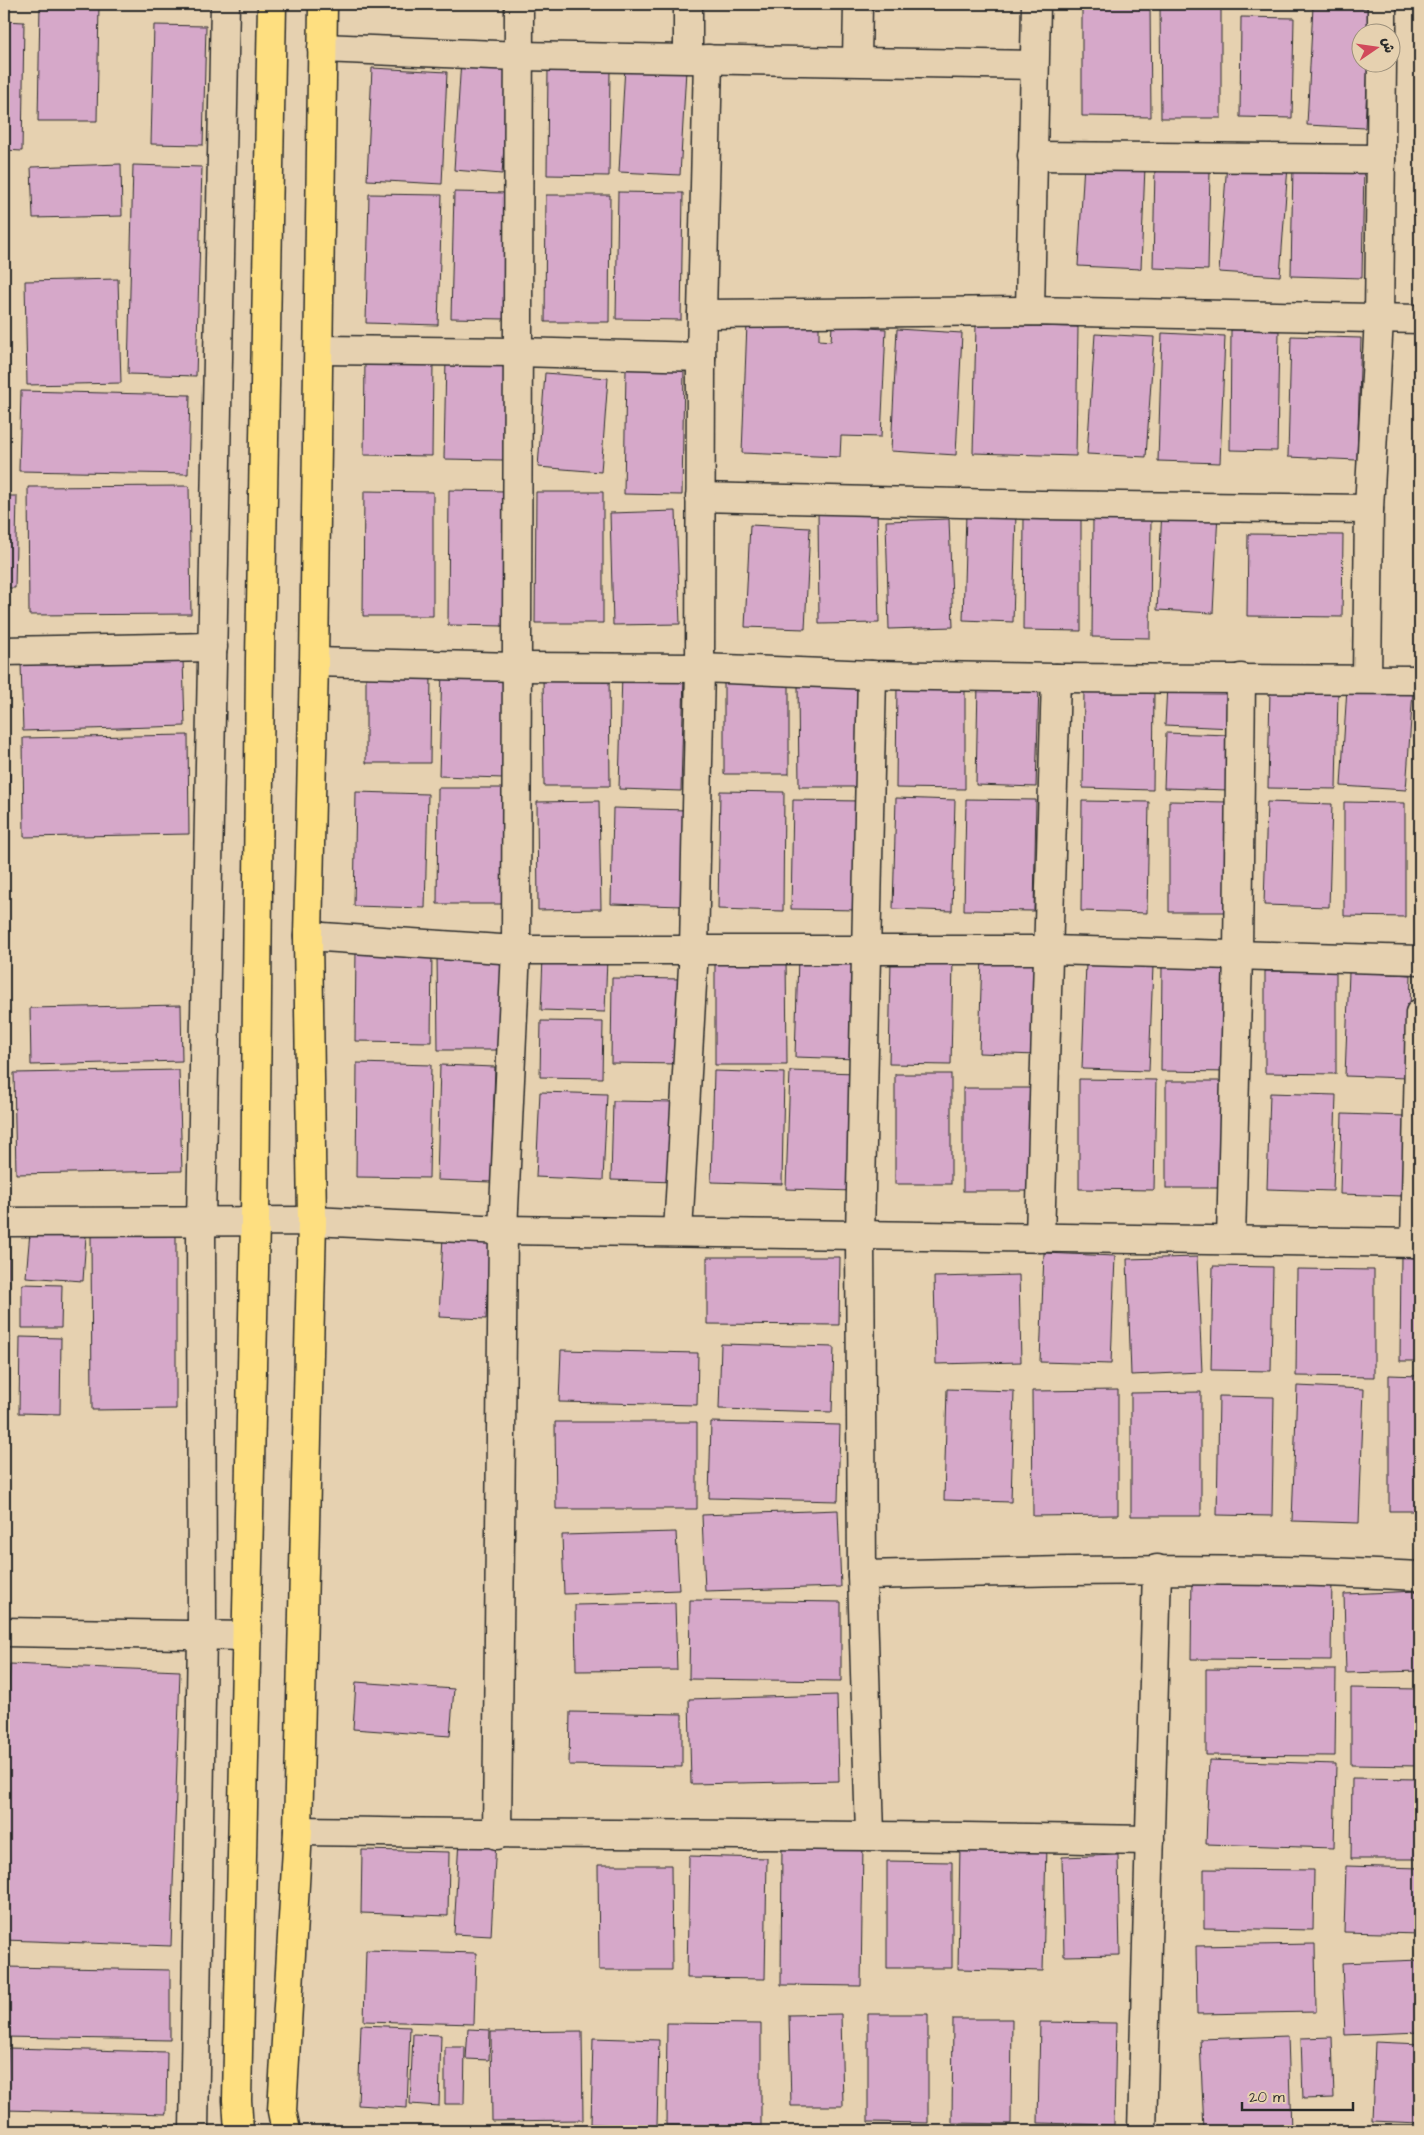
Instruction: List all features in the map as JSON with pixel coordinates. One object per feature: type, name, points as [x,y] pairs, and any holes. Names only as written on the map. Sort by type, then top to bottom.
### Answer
[{"type":"main road","points":[[239,2131],[237,2100],[255,1221],[260,648],[272,4]]},
{"type":"main road","points":[[286,2131],[282,2111],[298,1831],[312,1221],[308,936],[314,662],[323,4]]},
{"type":"street","points":[[194,2131],[202,1635],[201,1220],[225,4]]},
{"type":"street","points":[[497,1835],[503,1230],[516,950],[519,4]]},
{"type":"street","points":[[678,1232],[694,949],[700,668],[702,314],[698,58],[688,4]]},
{"type":"street","points":[[857,60],[858,4]]},
{"type":"street","points":[[1030,311],[1036,4]]},
{"type":"street","points":[[1382,4],[1382,22]]},
{"type":"street","points":[[322,48],[519,56],[857,60],[1034,65]]},
{"type":"street","points":[[1367,679],[1369,509],[1379,318],[1382,72]]},
{"type":"street","points":[[1032,156],[1381,159]]},
{"type":"street","points":[[702,314],[1030,311],[1420,319]]},
{"type":"street","points":[[319,350],[518,352],[701,357]]},
{"type":"street","points":[[700,497],[1042,505],[1369,509]]},
{"type":"street","points":[[4,651],[213,647]]},
{"type":"street","points":[[314,662],[518,667],[700,668],[872,675],[1056,678],[1420,680]]},
{"type":"street","points":[[870,1834],[862,1575],[860,1236],[872,675]]},
{"type":"street","points":[[1040,1238],[1050,950],[1056,678]]},
{"type":"street","points":[[1231,1240],[1238,954],[1241,678]]},
{"type":"street","points":[[308,936],[516,950],[1050,950],[1420,960]]},
{"type":"street","points":[[4,1222],[312,1221],[503,1230],[1418,1243],[1420,1013]]},
{"type":"street","points":[[862,1575],[1157,1569],[1340,1572],[1420,1576]]},
{"type":"street","points":[[1142,2131],[1157,1569]]},
{"type":"street","points":[[4,1632],[246,1636]]},
{"type":"street","points":[[298,1831],[497,1835],[870,1834],[1150,1840]]},
{"type":"building","points":[[40,4],[99,4],[97,121],[38,121]]},
{"type":"building","points":[[888,4],[949,4],[949,6]]},
{"type":"building","points":[[1082,4],[1150,4],[1151,117],[1082,116]]},
{"type":"building","points":[[1160,4],[1221,4],[1221,118],[1161,118]]},
{"type":"building","points":[[1313,6],[1371,9],[1370,22],[1352,22],[1352,72],[1368,72],[1365,128],[1307,125]]},
{"type":"building","points":[[1241,17],[1294,18],[1292,118],[1240,117]]},
{"type":"building","points":[[4,21],[24,22],[22,151],[4,150]]},
{"type":"building","points":[[154,25],[206,26],[203,145],[151,144]]},
{"type":"building","points":[[461,60],[510,63],[502,174],[454,170]]},
{"type":"building","points":[[625,66],[686,70],[680,175],[619,172]]},
{"type":"building","points":[[548,67],[610,67],[609,176],[547,175]]},
{"type":"building","points":[[372,68],[447,72],[442,184],[367,180]]},
{"type":"building","points":[[1227,162],[1288,166],[1280,276],[1219,272]]},
{"type":"building","points":[[1084,163],[1145,166],[1141,269],[1078,266]]},
{"type":"building","points":[[121,164],[122,216],[33,218],[31,167]]},
{"type":"building","points":[[1293,164],[1364,165],[1362,278],[1291,276]]},
{"type":"building","points":[[133,165],[202,167],[196,376],[128,374]]},
{"type":"building","points":[[1155,168],[1210,170],[1208,270],[1153,268]]},
{"type":"building","points":[[454,192],[508,193],[505,319],[451,318]]},
{"type":"building","points":[[618,192],[683,193],[681,320],[616,319]]},
{"type":"building","points":[[369,194],[442,195],[438,325],[366,323]]},
{"type":"building","points":[[546,195],[610,195],[609,322],[545,322]]},
{"type":"building","points":[[118,279],[121,383],[27,385],[25,281]]},
{"type":"building","points":[[747,323],[819,327],[819,340],[831,341],[832,326],[886,329],[881,437],[841,436],[840,457],[742,453]]},
{"type":"building","points":[[976,325],[1078,327],[1076,456],[973,453]]},
{"type":"building","points":[[897,329],[962,333],[956,455],[891,451]]},
{"type":"building","points":[[1231,330],[1279,331],[1277,451],[1230,450]]},
{"type":"building","points":[[1162,333],[1225,336],[1220,463],[1158,461]]},
{"type":"building","points":[[1095,334],[1154,337],[1146,457],[1087,454]]},
{"type":"building","points":[[1291,336],[1361,338],[1357,460],[1288,457]]},
{"type":"building","points":[[446,358],[504,359],[503,460],[444,459]]},
{"type":"building","points":[[365,359],[433,360],[432,456],[364,455]]},
{"type":"building","points":[[626,369],[684,370],[682,495],[624,494]]},
{"type":"building","points":[[545,373],[608,378],[601,472],[538,467]]},
{"type":"building","points":[[21,391],[190,395],[188,474],[19,471]]},
{"type":"building","points":[[189,486],[191,614],[29,615],[28,487]]},
{"type":"building","points":[[449,490],[506,491],[505,626],[448,625]]},
{"type":"building","points":[[364,491],[433,492],[433,616],[363,616]]},
{"type":"building","points":[[536,492],[603,492],[603,623],[535,623]]},
{"type":"building","points":[[4,496],[17,496],[15,588],[4,588]]},
{"type":"building","points":[[877,507],[879,623],[819,624],[818,508]]},
{"type":"building","points":[[1162,509],[1218,512],[1213,613],[1157,610]]},
{"type":"building","points":[[676,511],[680,624],[613,625],[610,513]]},
{"type":"building","points":[[966,513],[1016,514],[1013,622],[963,620]]},
{"type":"building","points":[[1093,517],[1151,517],[1150,638],[1092,637]]},
{"type":"building","points":[[949,519],[953,627],[889,629],[886,521]]},
{"type":"building","points":[[1024,519],[1081,520],[1081,631],[1023,630]]},
{"type":"building","points":[[750,525],[810,528],[805,629],[745,627]]},
{"type":"building","points":[[1248,534],[1343,535],[1342,617],[1247,616]]},
{"type":"building","points":[[183,659],[185,726],[23,731],[21,663]]},
{"type":"building","points":[[442,669],[506,671],[503,778],[439,776]]},
{"type":"building","points":[[622,672],[684,674],[681,791],[619,789]]},
{"type":"building","points":[[366,673],[431,673],[430,763],[366,763]]},
{"type":"building","points":[[543,673],[609,673],[610,786],[544,786]]},
{"type":"building","points":[[4,679],[7,760],[4,760]]},
{"type":"building","points":[[724,680],[789,680],[789,774],[724,774]]},
{"type":"building","points":[[897,681],[965,681],[965,789],[896,788]]},
{"type":"building","points":[[978,683],[1039,685],[1036,787],[976,785]]},
{"type":"building","points":[[857,684],[858,787],[799,787],[798,685]]},
{"type":"building","points":[[1167,685],[1235,689],[1233,728],[1165,725]]},
{"type":"building","points":[[1347,687],[1413,691],[1406,790],[1341,786]]},
{"type":"building","points":[[1084,688],[1154,689],[1153,790],[1083,788]]},
{"type":"building","points":[[1270,689],[1338,690],[1336,789],[1268,788]]},
{"type":"building","points":[[1166,733],[1230,735],[1229,790],[1164,788]]},
{"type":"building","points":[[188,735],[189,834],[24,837],[23,738]]},
{"type":"building","points":[[4,772],[10,772],[9,837],[4,837]]},
{"type":"building","points":[[438,788],[504,788],[503,904],[437,904]]},
{"type":"building","points":[[720,791],[784,792],[783,911],[718,909]]},
{"type":"building","points":[[356,792],[428,794],[425,908],[354,906]]},
{"type":"building","points":[[896,798],[955,800],[952,911],[893,909]]},
{"type":"building","points":[[966,799],[1036,800],[1034,911],[964,910]]},
{"type":"building","points":[[793,800],[860,801],[859,910],[791,909]]},
{"type":"building","points":[[599,801],[601,909],[538,910],[537,802]]},
{"type":"building","points":[[1082,801],[1149,802],[1147,913],[1081,911]]},
{"type":"building","points":[[1169,801],[1228,802],[1227,912],[1169,912]]},
{"type":"building","points":[[1267,802],[1332,804],[1329,907],[1264,905]]},
{"type":"building","points":[[1344,802],[1405,803],[1405,917],[1344,916]]},
{"type":"building","points":[[613,808],[686,810],[684,906],[611,904]]},
{"type":"building","points":[[356,949],[432,950],[431,1042],[355,1041]]},
{"type":"building","points":[[437,953],[502,953],[502,1050],[438,1050]]},
{"type":"building","points":[[715,955],[786,955],[787,1065],[715,1065]]},
{"type":"building","points":[[982,955],[1040,957],[1037,1055],[979,1053]]},
{"type":"building","points":[[543,956],[607,958],[605,1012],[541,1010]]},
{"type":"building","points":[[798,957],[860,959],[857,1059],[795,1057]]},
{"type":"building","points":[[891,958],[953,960],[951,1065],[889,1064]]},
{"type":"building","points":[[1086,963],[1153,966],[1149,1071],[1082,1069]]},
{"type":"building","points":[[1162,965],[1232,966],[1230,1072],[1161,1071]]},
{"type":"building","points":[[1265,971],[1336,971],[1336,1074],[1265,1073]]},
{"type":"building","points":[[1349,972],[1411,975],[1408,1078],[1345,1076]]},
{"type":"building","points":[[612,978],[682,979],[680,1064],[611,1063]]},
{"type":"building","points":[[181,1005],[182,1061],[31,1065],[30,1008]]},
{"type":"building","points":[[541,1021],[603,1022],[602,1078],[540,1077]]},
{"type":"building","points":[[357,1063],[431,1065],[429,1178],[356,1177]]},
{"type":"building","points":[[440,1065],[495,1067],[491,1182],[437,1180]]},
{"type":"building","points":[[179,1070],[182,1171],[16,1174],[14,1073]]},
{"type":"building","points":[[714,1071],[784,1073],[782,1184],[711,1182]]},
{"type":"building","points":[[790,1071],[857,1073],[854,1191],[786,1189]]},
{"type":"building","points":[[895,1074],[951,1074],[951,1184],[895,1184]]},
{"type":"building","points":[[1079,1079],[1156,1080],[1154,1190],[1079,1189]]},
{"type":"building","points":[[1166,1081],[1225,1081],[1225,1188],[1166,1188]]},
{"type":"building","points":[[963,1088],[1035,1088],[1035,1191],[963,1191]]},
{"type":"building","points":[[540,1092],[607,1094],[603,1180],[536,1177]]},
{"type":"building","points":[[1270,1093],[1336,1095],[1333,1191],[1267,1189]]},
{"type":"building","points":[[613,1101],[677,1102],[675,1182],[611,1180]]},
{"type":"building","points":[[1342,1114],[1404,1116],[1402,1196],[1340,1194]]},
{"type":"building","points":[[4,1232],[9,1233],[9,1387],[4,1387]]},
{"type":"building","points":[[30,1232],[86,1236],[83,1281],[26,1277]]},
{"type":"building","points":[[91,1233],[176,1233],[176,1409],[92,1410]]},
{"type":"building","points":[[443,1236],[490,1239],[486,1319],[439,1317]]},
{"type":"building","points":[[1044,1253],[1115,1256],[1111,1364],[1040,1362]]},
{"type":"building","points":[[1401,1255],[1420,1256],[1420,1361],[1400,1361]]},
{"type":"building","points":[[707,1257],[840,1257],[839,1325],[707,1324]]},
{"type":"building","points":[[1197,1257],[1202,1372],[1131,1375],[1127,1259]]},
{"type":"building","points":[[1213,1266],[1273,1267],[1271,1371],[1211,1370]]},
{"type":"building","points":[[1297,1269],[1374,1270],[1374,1377],[1296,1376]]},
{"type":"building","points":[[1019,1275],[1021,1362],[936,1364],[934,1277]]},
{"type":"building","points":[[22,1284],[62,1285],[61,1328],[22,1328]]},
{"type":"building","points":[[20,1337],[61,1338],[60,1414],[19,1413]]},
{"type":"building","points":[[721,1344],[834,1347],[832,1412],[719,1409]]},
{"type":"building","points":[[561,1350],[698,1353],[697,1405],[559,1402]]},
{"type":"building","points":[[1389,1375],[1420,1376],[1420,1511],[1389,1511]]},
{"type":"building","points":[[1297,1386],[1364,1389],[1359,1523],[1292,1521]]},
{"type":"building","points":[[947,1389],[1014,1391],[1011,1502],[944,1500]]},
{"type":"building","points":[[1118,1390],[1118,1515],[1033,1516],[1032,1391]]},
{"type":"building","points":[[1201,1392],[1201,1516],[1131,1516],[1131,1393]]},
{"type":"building","points":[[1219,1396],[1274,1397],[1272,1516],[1217,1515]]},
{"type":"building","points":[[4,1402],[6,1402],[4,1561]]},
{"type":"building","points":[[555,1422],[697,1422],[697,1509],[556,1509]]},
{"type":"building","points":[[711,1422],[840,1425],[838,1501],[709,1498]]},
{"type":"building","points":[[838,1510],[841,1587],[705,1591],[702,1515]]},
{"type":"building","points":[[676,1532],[679,1590],[564,1594],[562,1535]]},
{"type":"building","points":[[1192,1574],[1332,1576],[1331,1660],[1191,1659]]},
{"type":"building","points":[[1420,1591],[1420,1671],[1346,1673],[1344,1594]]},
{"type":"building","points":[[690,1600],[841,1602],[841,1681],[689,1679]]},
{"type":"building","points":[[675,1603],[677,1670],[576,1671],[575,1605]]},
{"type":"building","points":[[10,1664],[180,1671],[171,1946],[4,1940],[4,1841]]},
{"type":"building","points":[[1206,1669],[1336,1670],[1335,1756],[1206,1755]]},
{"type":"building","points":[[356,1682],[454,1689],[450,1736],[353,1729]]},
{"type":"building","points":[[1351,1688],[1420,1689],[1420,1766],[1351,1765]]},
{"type":"building","points":[[837,1695],[839,1781],[691,1784],[689,1699]]},
{"type":"building","points":[[570,1712],[682,1714],[682,1767],[569,1765]]},
{"type":"building","points":[[1209,1760],[1336,1764],[1334,1848],[1206,1844]]},
{"type":"building","points":[[1352,1778],[1420,1779],[1420,1859],[1351,1859]]},
{"type":"building","points":[[459,1838],[496,1840],[491,1936],[454,1934]]},
{"type":"building","points":[[782,1842],[863,1843],[861,1986],[781,1985]]},
{"type":"building","points":[[960,1843],[1046,1845],[1043,1971],[958,1969]]},
{"type":"building","points":[[362,1850],[449,1852],[448,1916],[361,1913]]},
{"type":"building","points":[[1118,1855],[1120,1955],[1064,1956],[1062,1857]]},
{"type":"building","points":[[689,1856],[767,1858],[765,1979],[687,1978]]},
{"type":"building","points":[[887,1861],[952,1862],[952,1968],[887,1968]]},
{"type":"building","points":[[598,1865],[671,1865],[672,1970],[599,1970]]},
{"type":"building","points":[[1346,1866],[1420,1868],[1420,1934],[1344,1932]]},
{"type":"building","points":[[1204,1869],[1314,1870],[1313,1930],[1204,1928]]},
{"type":"building","points":[[1315,1944],[1316,2012],[1197,2014],[1196,1946]]},
{"type":"building","points":[[366,1950],[476,1953],[474,2024],[364,2021]]},
{"type":"building","points":[[1420,1960],[1420,2032],[1345,2035],[1342,1963]]},
{"type":"building","points":[[6,1967],[170,1970],[170,2040],[4,2037]]},
{"type":"building","points":[[841,2014],[843,2106],[791,2106],[789,2015]]},
{"type":"building","points":[[868,2014],[928,2014],[928,2123],[868,2122]]},
{"type":"building","points":[[953,2019],[1012,2019],[1011,2124],[952,2123]]},
{"type":"building","points":[[1040,2022],[1116,2023],[1114,2125],[1038,2123]]},
{"type":"building","points":[[667,2023],[761,2024],[761,2126],[666,2125]]},
{"type":"building","points":[[361,2025],[410,2027],[407,2108],[358,2105]]},
{"type":"building","points":[[468,2029],[490,2030],[489,2060],[466,2059]]},
{"type":"building","points":[[582,2031],[583,2120],[492,2121],[491,2032]]},
{"type":"building","points":[[413,2034],[441,2035],[439,2106],[410,2104]]},
{"type":"building","points":[[1288,2036],[1291,2131],[1204,2131],[1200,2039]]},
{"type":"building","points":[[1332,2037],[1334,2098],[1303,2099],[1301,2038]]},
{"type":"building","points":[[593,2038],[659,2040],[657,2126],[591,2124]]},
{"type":"building","points":[[1375,2042],[1420,2044],[1420,2123],[1372,2121]]},
{"type":"building","points":[[445,2047],[465,2047],[464,2104],[445,2104]]},
{"type":"building","points":[[8,2048],[167,2052],[166,2114],[6,2110]]}]
